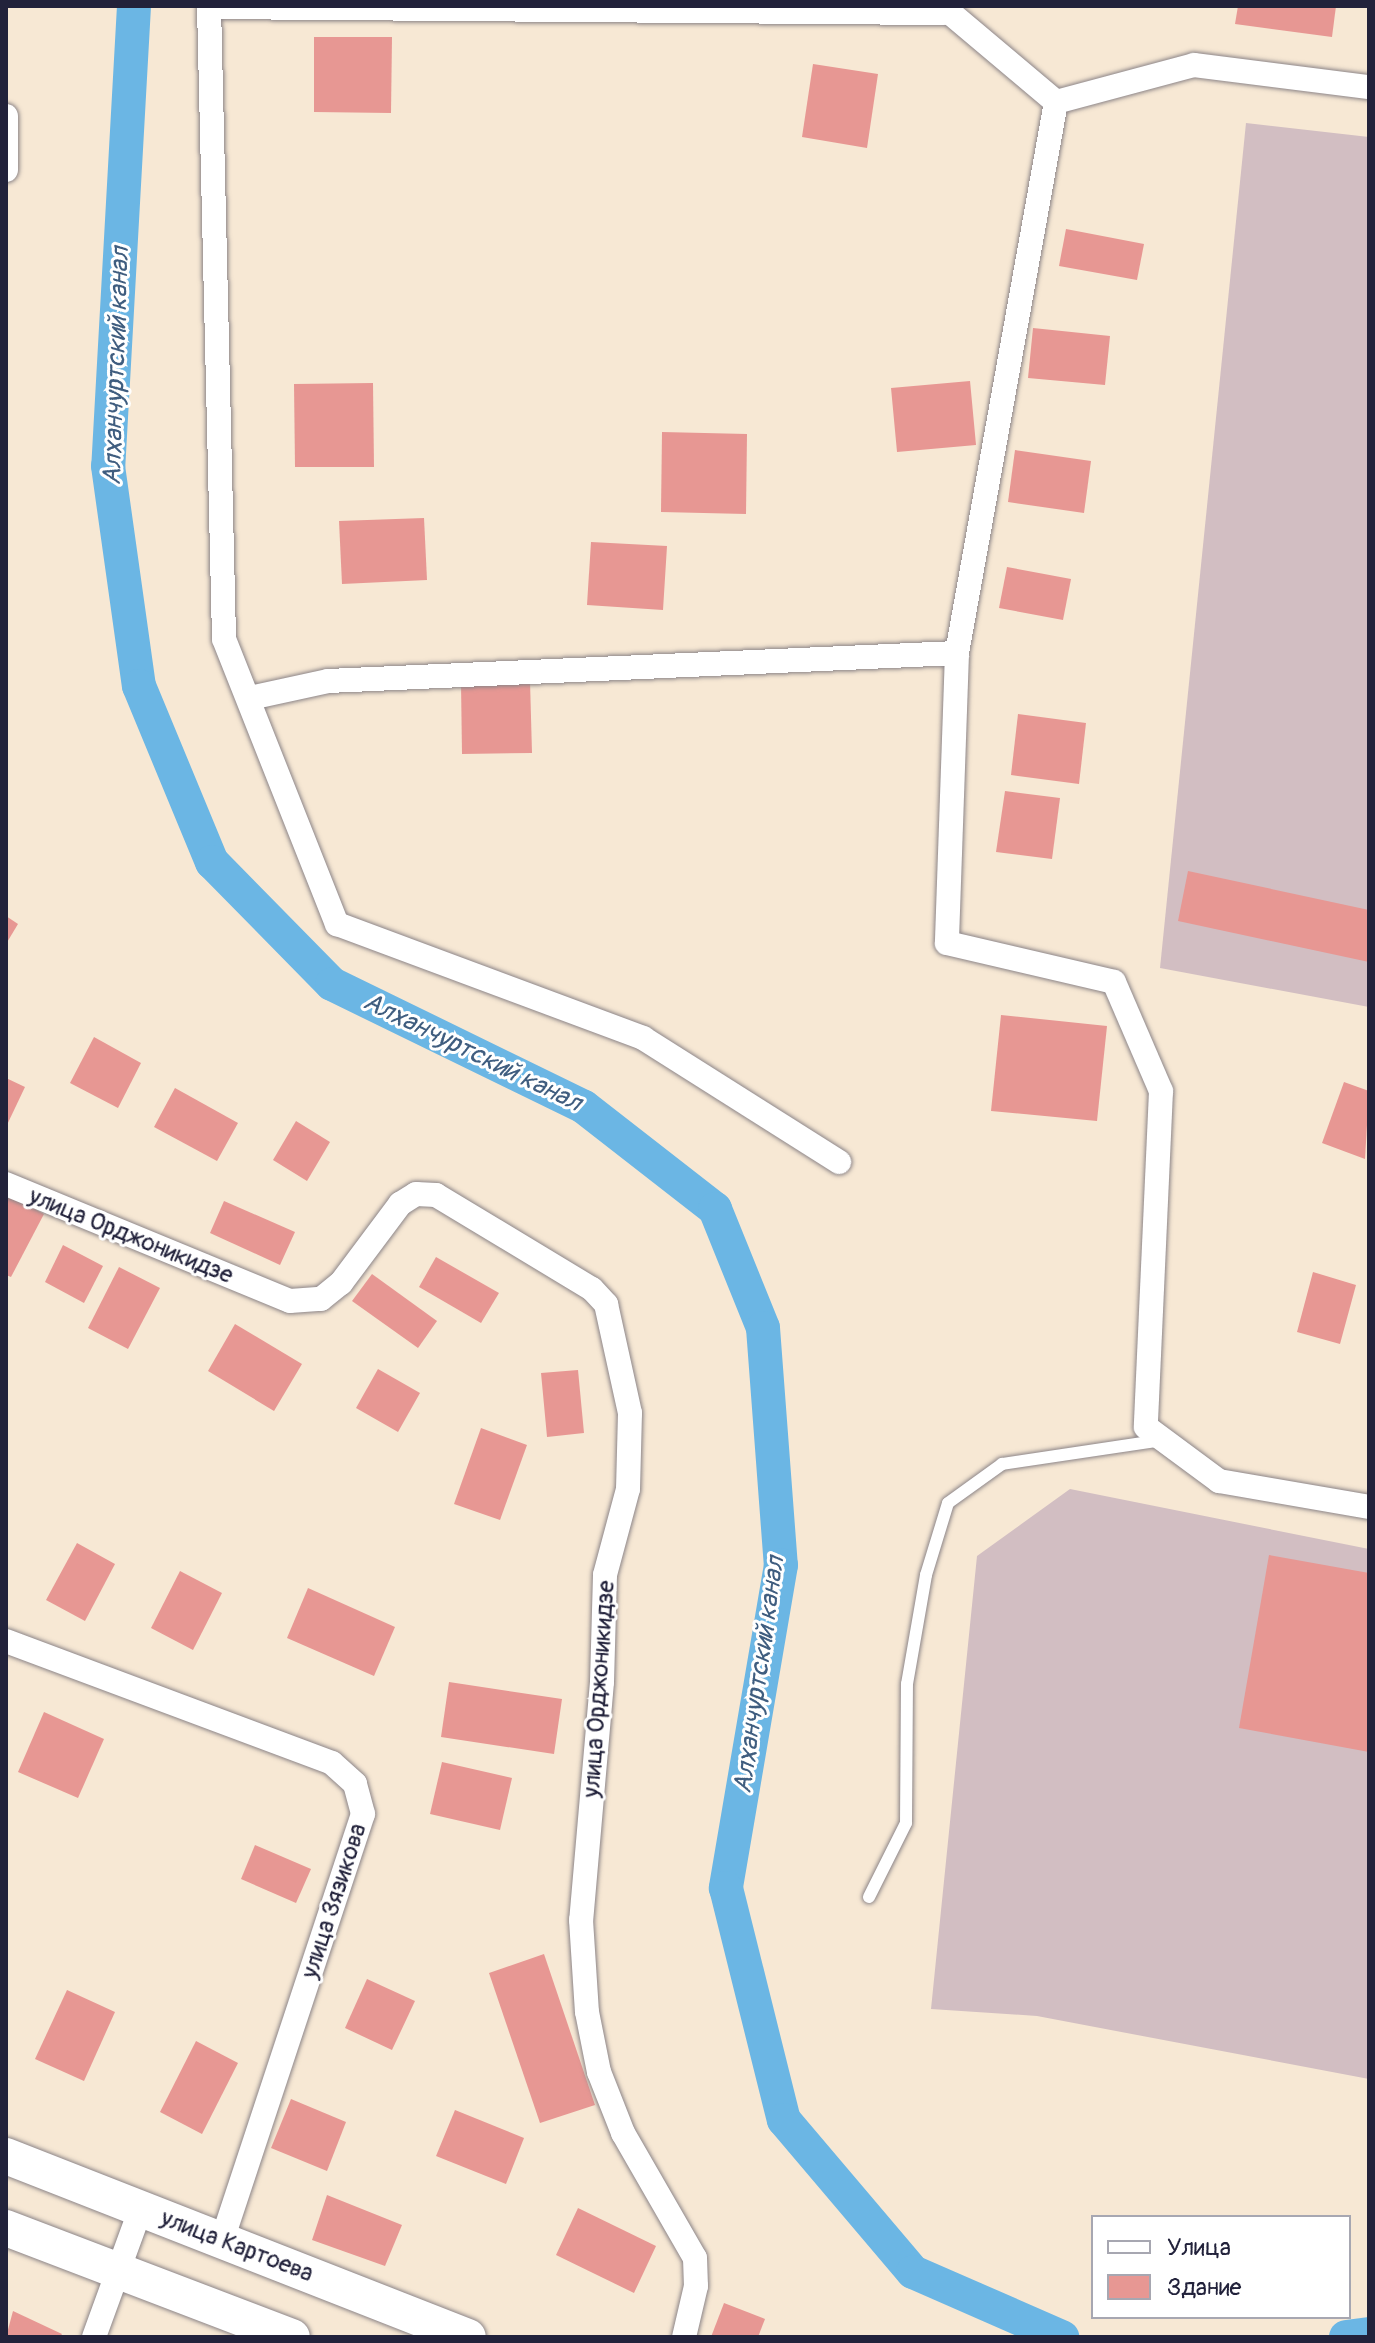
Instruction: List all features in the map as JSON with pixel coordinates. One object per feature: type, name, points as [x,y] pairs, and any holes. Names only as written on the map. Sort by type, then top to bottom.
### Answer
[{"type":"main road","name":"улица Картоева","points":[[6,2156],[468,2337]]},
{"type":"main road","points":[[6,2228],[292,2337]]},
{"type":"street","points":[[839,1162],[643,1038],[337,924],[250,698],[224,639],[209,7],[943,9],[1056,102]]},
{"type":"street","points":[[1056,102],[1194,65],[1369,87]]},
{"type":"street","points":[[1056,102],[957,653],[947,943],[1114,982],[1161,1091],[1146,1427],[1219,1481],[1369,1507]]},
{"type":"street","points":[[6,116],[6,170]]},
{"type":"street","points":[[250,698],[328,681],[957,653]]},
{"type":"street","name":"улица Орджоникидзе","points":[[6,1184],[290,1301],[321,1299],[341,1283],[400,1204],[416,1194],[436,1195],[592,1289],[606,1304],[630,1413],[628,1489],[605,1575],[602,1682],[581,1920],[587,2012],[599,2072],[623,2133],[695,2258],[696,2286],[684,2337]]},
{"type":"street","name":"улица Зязикова","points":[[6,1641],[332,1763],[355,1784],[363,1814],[222,2240]]},
{"type":"street","points":[[94,2337],[141,2208]]},
{"type":"lane","points":[[869,1897],[906,1823],[907,1684],[926,1575],[948,1503],[1002,1464],[1163,1440]]},
{"type":"shaded area","points":[[1246,123],[1369,137],[1369,1007],[1160,968]]},
{"type":"shaded area","points":[[1070,1489],[1369,1549],[1369,2079],[1037,2016],[931,2009],[977,1556]]},
{"type":"building","points":[[1238,6],[1336,6],[1332,37],[1235,24]]},
{"type":"building","points":[[314,37],[392,37],[391,113],[314,112]]},
{"type":"building","points":[[813,64],[878,74],[867,148],[802,137]]},
{"type":"building","points":[[1066,229],[1144,244],[1137,280],[1059,266]]},
{"type":"building","points":[[1033,328],[1110,336],[1105,385],[1028,378]]},
{"type":"building","points":[[970,381],[976,445],[897,452],[891,388]]},
{"type":"building","points":[[373,383],[374,467],[295,467],[294,384]]},
{"type":"building","points":[[662,432],[747,434],[746,514],[661,512]]},
{"type":"building","points":[[1015,450],[1091,461],[1084,513],[1008,502]]},
{"type":"building","points":[[424,518],[427,580],[342,584],[339,521]]},
{"type":"building","points":[[591,542],[667,546],[663,610],[587,605]]},
{"type":"building","points":[[1007,567],[1071,579],[1063,620],[999,608]]},
{"type":"building","points":[[530,681],[532,753],[462,754],[461,683]]},
{"type":"building","points":[[1018,714],[1086,723],[1079,784],[1011,775]]},
{"type":"building","points":[[1005,791],[1060,798],[1052,859],[996,852]]},
{"type":"building","points":[[1188,871],[1369,910],[1369,962],[1178,921]]},
{"type":"building","points":[[6,916],[18,924],[6,944]]},
{"type":"building","points":[[1001,1015],[1107,1026],[1097,1121],[991,1111]]},
{"type":"building","points":[[94,1037],[141,1063],[118,1108],[70,1083]]},
{"type":"building","points":[[6,1078],[25,1087],[6,1127]]},
{"type":"building","points":[[1344,1082],[1369,1091],[1365,1159],[1322,1143]]},
{"type":"building","points":[[175,1088],[238,1123],[217,1161],[154,1127]]},
{"type":"building","points":[[296,1121],[330,1142],[307,1181],[273,1160]]},
{"type":"building","points":[[6,1194],[44,1214],[11,1277],[6,1275]]},
{"type":"building","points":[[224,1201],[295,1232],[280,1265],[210,1233]]},
{"type":"building","points":[[63,1245],[103,1266],[84,1303],[45,1282]]},
{"type":"building","points":[[436,1257],[499,1293],[481,1323],[419,1287]]},
{"type":"building","points":[[119,1267],[160,1288],[128,1349],[88,1328]]},
{"type":"building","points":[[1313,1272],[1356,1285],[1340,1344],[1297,1332]]},
{"type":"building","points":[[372,1274],[437,1321],[418,1348],[352,1301]]},
{"type":"building","points":[[235,1324],[302,1364],[274,1411],[208,1371]]},
{"type":"building","points":[[378,1369],[420,1393],[398,1432],[356,1408]]},
{"type":"building","points":[[578,1370],[584,1433],[547,1437],[541,1373]]},
{"type":"building","points":[[481,1428],[527,1445],[500,1520],[454,1504]]},
{"type":"building","points":[[77,1543],[115,1564],[85,1621],[46,1600]]},
{"type":"building","points":[[1269,1555],[1369,1573],[1369,1752],[1239,1728]]},
{"type":"building","points":[[180,1571],[222,1593],[193,1650],[151,1628]]},
{"type":"building","points":[[308,1588],[395,1627],[374,1676],[287,1638]]},
{"type":"building","points":[[449,1682],[562,1699],[554,1754],[441,1737]]},
{"type":"building","points":[[44,1712],[104,1739],[78,1798],[18,1772]]},
{"type":"building","points":[[442,1762],[512,1778],[500,1830],[430,1814]]},
{"type":"building","points":[[255,1845],[311,1869],[296,1903],[241,1879]]},
{"type":"building","points":[[544,1954],[595,2105],[540,2123],[489,1973]]},
{"type":"building","points":[[367,1979],[415,2001],[392,2050],[345,2028]]},
{"type":"building","points":[[67,1990],[115,2012],[84,2081],[35,2059]]},
{"type":"building","points":[[196,2041],[238,2063],[202,2134],[160,2112]]},
{"type":"building","points":[[291,2099],[346,2122],[327,2171],[271,2148]]},
{"type":"building","points":[[455,2110],[524,2138],[506,2184],[436,2156]]},
{"type":"building","points":[[327,2195],[402,2225],[385,2266],[312,2240]]},
{"type":"building","points":[[578,2208],[656,2246],[634,2293],[556,2255]]},
{"type":"building","points":[[724,2303],[765,2319],[758,2337],[711,2337]]},
{"type":"building","points":[[13,2311],[62,2334],[60,2337],[6,2337]]},
{"type":"waterway","name":"Алханчуртский канал","points":[[134,6],[108,466],[139,686],[212,862],[332,984],[584,1107],[715,1209],[763,1328],[781,1565],[726,1888],[784,2120],[913,2272],[1062,2337]]},
{"type":"waterway","name":"Алханчуртский канал","points":[[1346,2337],[1369,2334]]}]
